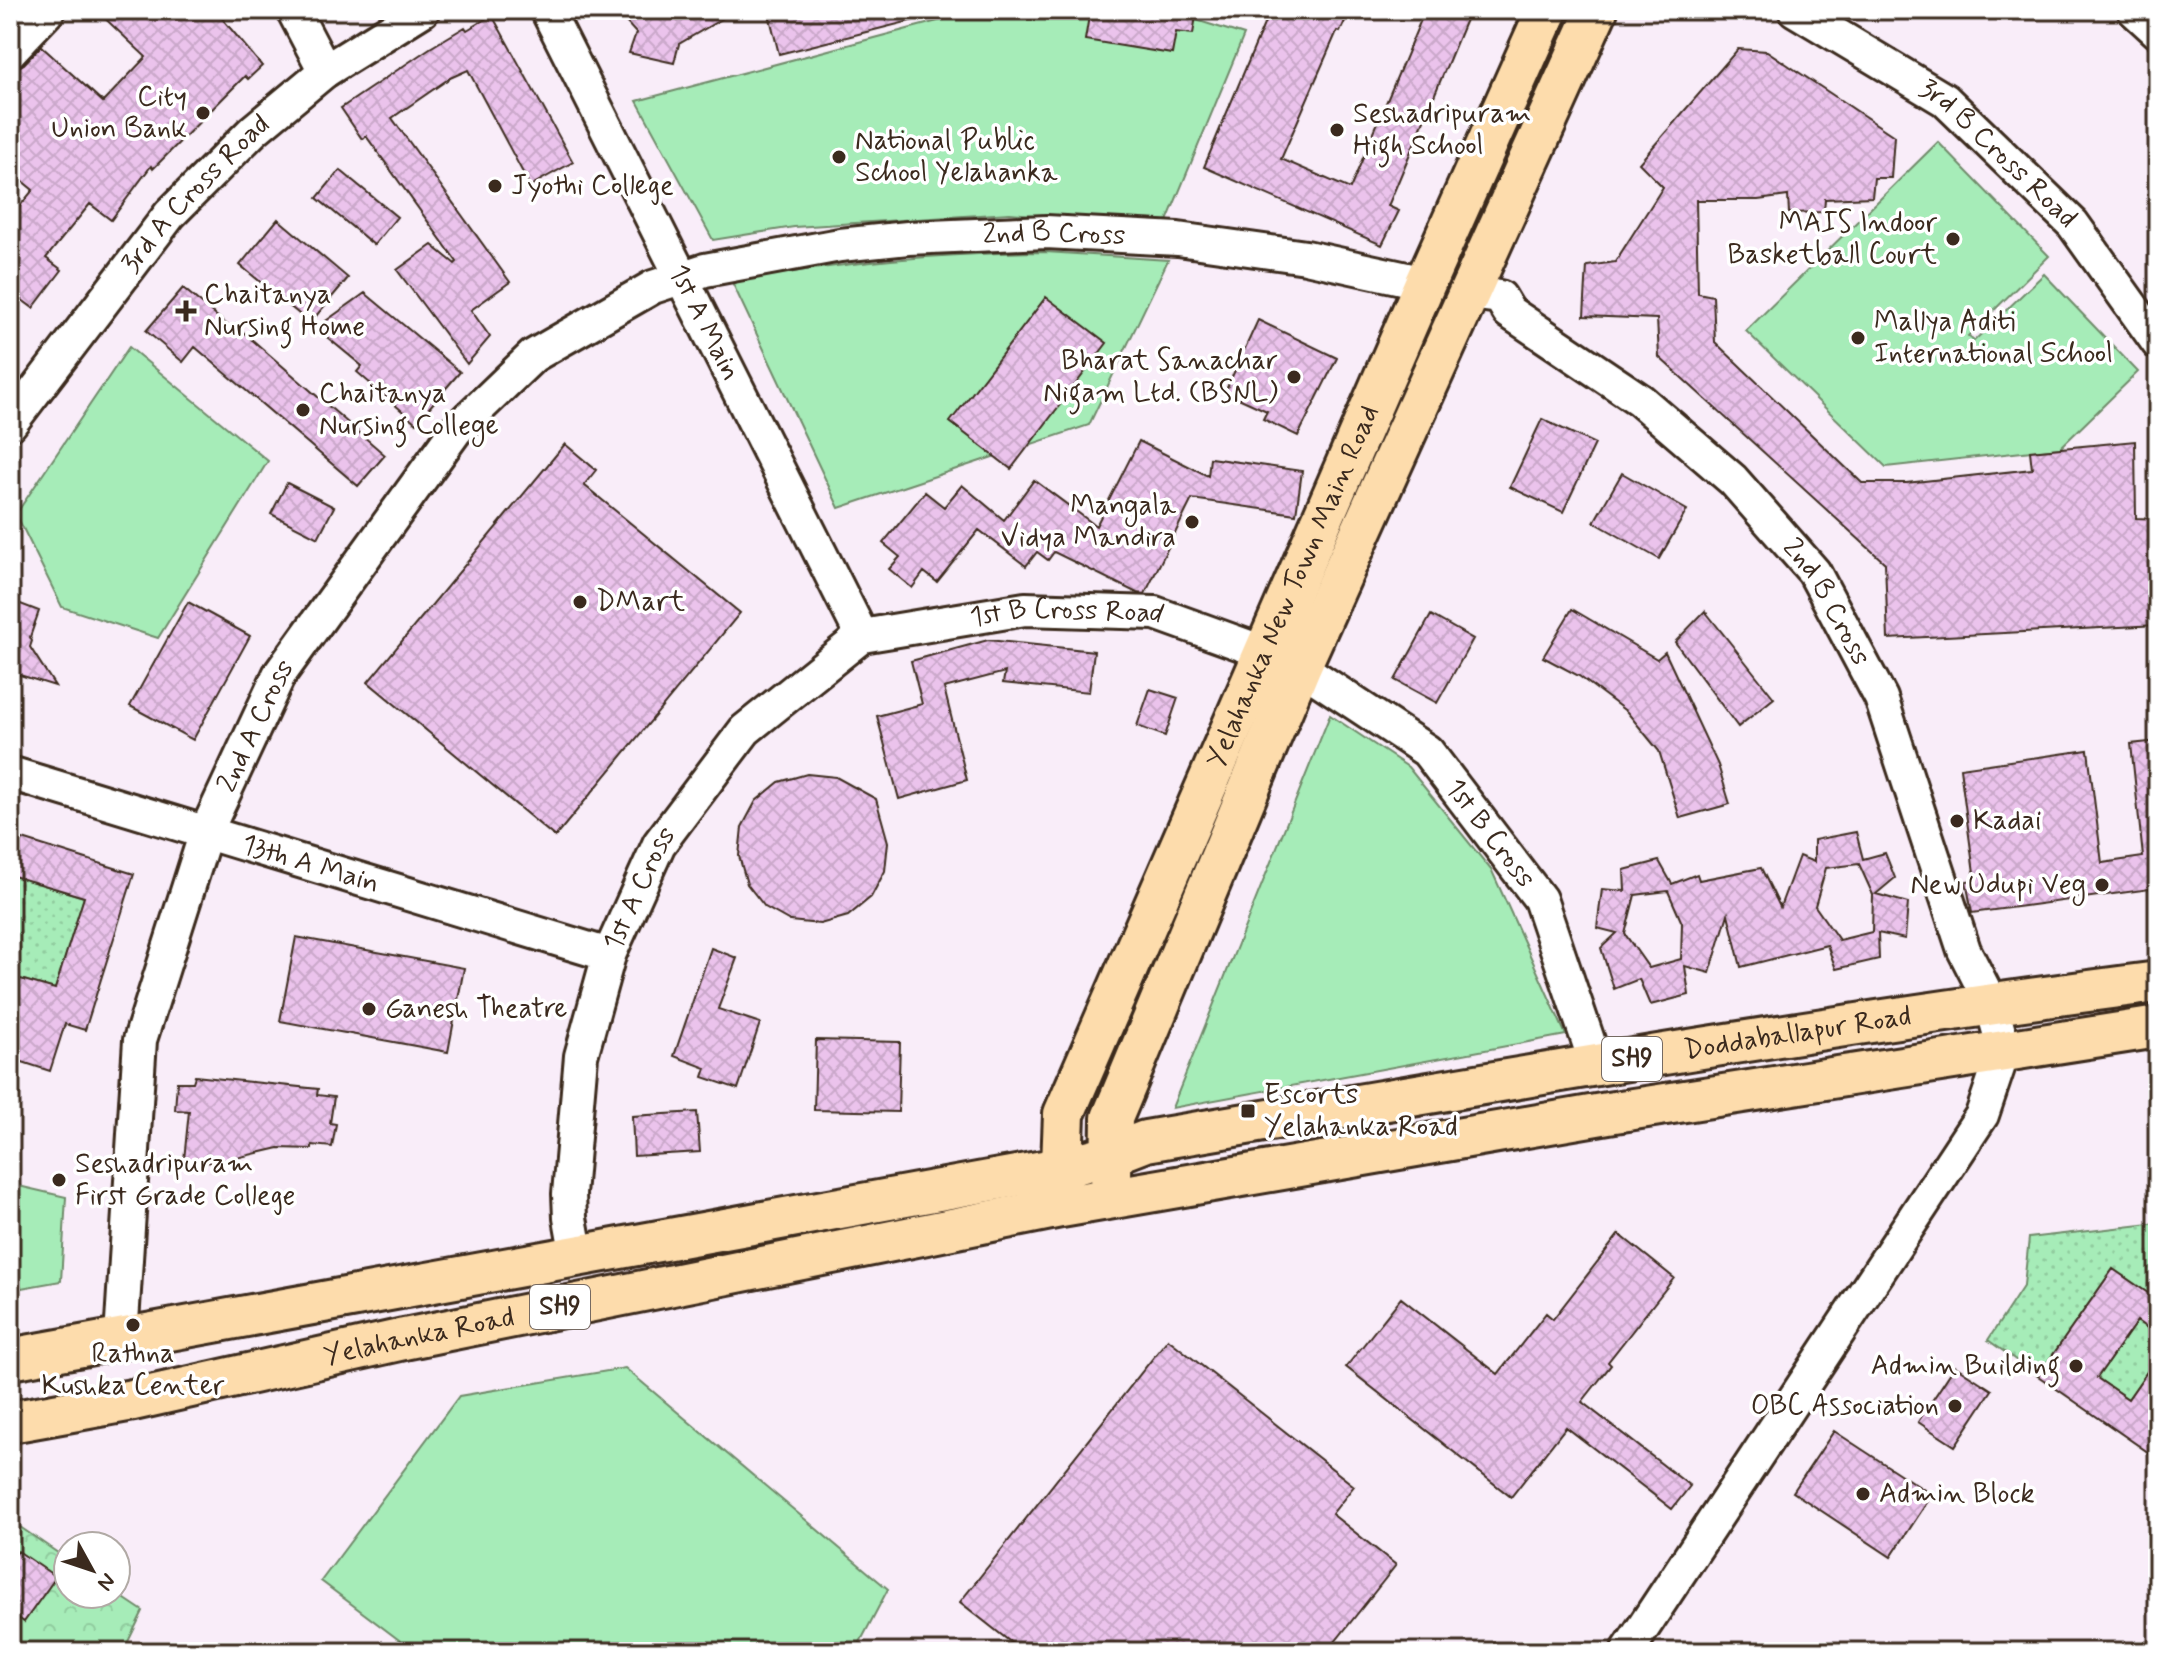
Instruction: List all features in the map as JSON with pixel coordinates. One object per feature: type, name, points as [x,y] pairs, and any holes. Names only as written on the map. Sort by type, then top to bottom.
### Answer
[{"type":"main road","name":"Yelahanka New Town Main Road","points":[[1112,1198],[1112,1118],[1425,283],[1547,10]]},
{"type":"main road","name":"Yelahanka New Town Main Road","points":[[1061,1207],[1064,1114],[1283,660],[1469,293],[1597,10]]},
{"type":"main road","name":"Doddaballapur Road","points":[[1110,1155],[1146,1141],[1596,1064],[1991,1003],[2158,982]]},
{"type":"main road","name":"Doddaballapur Road","points":[[1112,1198],[1608,1113],[2158,1027]]},
{"type":"main road","name":"Yelahanka Road","points":[[10,1359],[1060,1168],[1110,1155]]},
{"type":"main road","name":"Yelahanka Road","points":[[10,1422],[133,1400],[404,1339],[1112,1198]]},
{"type":"street","points":[[10,51],[49,10]]},
{"type":"street","points":[[293,10],[325,71]]},
{"type":"street","name":"3rd A Cross Road","points":[[10,424],[170,214],[254,130],[325,71],[423,10]]},
{"type":"street","name":"1st A Main","points":[[547,10],[862,636]]},
{"type":"street","name":"3rd B Cross Road","points":[[1795,10],[1945,100],[2073,224],[2158,343]]},
{"type":"street","points":[[2134,10],[2158,32]]},
{"type":"street","name":"2nd B Cross","points":[[681,277],[732,264],[840,245],[908,238],[1046,232],[1114,234],[1243,246],[1344,264],[1425,283]]},
{"type":"street","name":"2nd A Cross","points":[[121,1338],[140,1040],[206,832],[279,675],[456,430],[533,356],[653,287],[681,277]]},
{"type":"street","name":"2nd B Cross","points":[[1469,293],[1500,297],[1509,312],[1640,400],[1733,480],[1814,572],[1881,698],[1964,950],[1991,1003],[2004,1050]]},
{"type":"street","name":"1st B Cross Road","points":[[862,636],[1025,609],[1155,613],[1283,660]]},
{"type":"street","name":"1st A Cross","points":[[577,1257],[569,1194],[581,1056],[609,955],[659,844],[745,730],[862,636]]},
{"type":"street","name":"1st B Cross","points":[[1283,660],[1427,751],[1540,899],[1596,1064]]},
{"type":"street","name":"13th A Main","points":[[10,773],[609,955]]},
{"type":"street","points":[[1627,1652],[1982,1115],[2004,1050]]},
{"type":"green space","points":[[979,10],[1164,10],[1244,35],[1165,226],[1010,213],[794,227],[713,240],[637,101]]},
{"type":"green space","points":[[1938,142],[2049,256],[1968,336],[1974,341],[2044,274],[2138,372],[2060,448],[1886,467],[1746,331]]},
{"type":"green space","points":[[1046,252],[1168,260],[1089,425],[839,508],[732,282],[888,260]]},
{"type":"green space","points":[[129,347],[268,461],[158,638],[62,607],[16,514]]},
{"type":"green space","points":[[1330,715],[1408,767],[1492,871],[1566,1035],[1172,1108]]},
{"type":"green space","points":[[10,875],[84,897],[55,989],[10,976]]},
{"type":"green space","points":[[10,1184],[66,1197],[61,1281],[10,1290]]},
{"type":"green space","points":[[2158,1223],[2158,1300],[2113,1269],[2038,1376],[1988,1340],[2024,1285],[2029,1238]]},
{"type":"green space","points":[[2137,1321],[2158,1336],[2158,1356],[2128,1399],[2097,1378]]},
{"type":"green space","points":[[625,1368],[888,1589],[855,1652],[415,1652],[321,1581],[459,1396]]},
{"type":"green space","points":[[10,1520],[52,1549],[52,1610],[132,1610],[132,1604],[143,1611],[123,1652],[10,1652]]},
{"type":"building","points":[[96,10],[215,10],[262,66],[248,79],[245,76],[153,169],[151,166],[111,220],[90,204],[46,258],[62,270],[33,308],[10,291],[10,218],[33,190],[10,171],[10,72],[24,64],[41,46],[103,102],[146,57]]},
{"type":"building","points":[[615,10],[737,10],[679,44],[674,63],[629,53],[636,33]]},
{"type":"building","points":[[768,10],[926,10],[926,17],[779,54]]},
{"type":"building","points":[[1090,10],[1148,14],[1149,10],[1197,10],[1193,34],[1176,32],[1172,54],[1085,40]]},
{"type":"building","points":[[1270,10],[1350,10],[1340,32],[1337,31],[1281,159],[1350,189],[1425,10],[1470,10],[1388,206],[1399,211],[1382,245],[1204,167]]},
{"type":"building","points":[[492,15],[573,162],[530,186],[468,70],[450,78],[392,118],[510,282],[471,310],[490,337],[467,364],[397,270],[432,245],[455,264],[457,262],[366,136],[362,139],[341,108],[430,48]]},
{"type":"building","name":"Mallya Aditi International School","points":[[1738,49],[1767,51],[1894,136],[1891,178],[1874,178],[1872,197],[1825,199],[1824,212],[1789,213],[1788,196],[1758,200],[1696,200],[1698,293],[1713,296],[1715,342],[1862,483],[1906,483],[2032,469],[2030,451],[2135,441],[2136,518],[2158,519],[2158,625],[1888,639],[1885,563],[1659,357],[1657,319],[1584,316],[1587,266],[1615,262],[1663,187],[1639,163]]},
{"type":"building","points":[[340,170],[397,217],[374,245],[317,198]]},
{"type":"building","points":[[278,219],[348,278],[310,323],[240,265]]},
{"type":"building","points":[[183,288],[232,329],[235,325],[385,455],[358,486],[195,347],[183,362],[146,331]]},
{"type":"building","points":[[365,293],[460,372],[416,423],[357,372],[362,366],[316,328]]},
{"type":"building","points":[[1046,297],[1107,343],[1011,469],[950,422]]},
{"type":"building","points":[[1258,320],[1337,358],[1298,436],[1263,419],[1267,411],[1225,392]]},
{"type":"building","points":[[1542,419],[1595,444],[1563,512],[1510,487]]},
{"type":"building","points":[[1139,441],[1208,476],[1210,458],[1302,471],[1296,514],[1192,499],[1145,594],[1137,593],[1054,552],[1048,560],[1037,552],[1026,566],[979,530],[937,582],[924,572],[912,588],[889,569],[900,557],[883,543],[925,492],[944,507],[962,485],[1004,520],[1034,480],[1096,526]]},
{"type":"building","points":[[565,444],[596,470],[584,485],[740,613],[555,837],[368,682]]},
{"type":"building","points":[[1622,473],[1687,510],[1659,559],[1594,522]]},
{"type":"building","points":[[287,483],[334,507],[318,538],[271,514]]},
{"type":"building","points":[[10,600],[39,611],[30,637],[30,647],[55,686],[10,672]]},
{"type":"building","points":[[188,602],[250,636],[193,740],[130,706]]},
{"type":"building","points":[[1572,609],[1657,659],[1665,652],[1718,765],[1730,804],[1680,818],[1659,751],[1627,712],[1579,676],[1543,657]]},
{"type":"building","points":[[1705,611],[1774,698],[1738,727],[1675,642]]},
{"type":"building","points":[[1431,615],[1473,639],[1437,703],[1395,680]]},
{"type":"building","points":[[988,640],[1094,651],[1089,692],[1003,683],[1005,672],[944,688],[967,780],[899,799],[877,716],[922,704],[911,661]]},
{"type":"building","points":[[1150,689],[1178,698],[1165,736],[1137,726]]},
{"type":"building","points":[[2158,741],[2158,888],[1972,913],[1966,881],[1975,880],[1960,768],[2088,750],[2102,863],[2143,857],[2131,744]]},
{"type":"building","points":[[807,774],[836,777],[876,799],[888,842],[885,871],[871,897],[848,916],[820,924],[790,921],[765,907],[747,884],[739,856],[742,827],[756,801],[779,782]]},
{"type":"building","points":[[1856,832],[1863,859],[1885,853],[1895,878],[1876,894],[1908,903],[1905,939],[1878,933],[1879,959],[1836,969],[1827,945],[1741,967],[1728,914],[1710,973],[1685,966],[1689,995],[1650,1005],[1639,979],[1614,989],[1601,948],[1617,933],[1597,928],[1602,889],[1625,891],[1624,870],[1659,861],[1672,884],[1697,874],[1699,880],[1761,868],[1780,907],[1799,856],[1814,862],[1814,840]],"holes":[[[1859,864],[1873,895],[1872,932],[1839,940],[1815,906],[1826,868]],[[1668,891],[1682,923],[1681,959],[1649,968],[1625,934],[1635,895]]]},
{"type":"building","points":[[10,835],[134,874],[85,1030],[65,1024],[50,1071],[10,1058],[10,976],[55,989],[84,897],[10,875]]},
{"type":"building","points":[[296,937],[464,968],[448,1052],[280,1021]]},
{"type":"building","points":[[711,948],[737,958],[718,1009],[760,1023],[738,1089],[703,1077],[706,1068],[674,1056]]},
{"type":"building","points":[[816,1040],[900,1042],[898,1112],[814,1110]]},
{"type":"building","points":[[195,1076],[318,1089],[317,1095],[334,1097],[330,1123],[336,1124],[332,1147],[279,1148],[201,1163],[184,1160],[189,1111],[175,1110],[177,1082],[193,1082]]},
{"type":"building","points":[[697,1112],[700,1152],[634,1156],[632,1116]]},
{"type":"building","points":[[1619,1234],[1674,1278],[1608,1362],[1611,1365],[1582,1402],[1690,1486],[1672,1509],[1566,1427],[1511,1497],[1346,1367],[1401,1298],[1498,1374],[1546,1313],[1553,1319]]},
{"type":"building","name":"Admin Building","points":[[2113,1269],[2158,1300],[2158,1336],[2137,1321],[2097,1378],[2128,1399],[2158,1356],[2158,1459],[2038,1376]]},
{"type":"building","points":[[1168,1339],[1354,1486],[1332,1514],[1396,1565],[1327,1652],[1023,1652],[960,1602]]},
{"type":"building","name":"OBC Association","points":[[1955,1366],[1992,1390],[1955,1446],[1918,1422]]},
{"type":"building","name":"Admin Block","points":[[1834,1431],[1932,1495],[1891,1557],[1793,1492]]},
{"type":"building","points":[[18,1551],[52,1574],[52,1583],[24,1622],[10,1612],[10,1562]]},
{"type":"place","name":"City Union Bank","points":[[203,113]]},
{"type":"place","name":"Seshadripuram High School","points":[[1337,130]]},
{"type":"place","name":"National Public School Yelahanka","points":[[839,157]]},
{"type":"place","name":"Jyothi College","points":[[495,186]]},
{"type":"place","name":"MAIS Indoor Basketball Court","points":[[1953,239]]},
{"type":"place","name":"Chaitanya Nursing Home","points":[[186,311]]},
{"type":"place","name":"Mallya Aditi International School","points":[[1858,338]]},
{"type":"place","name":"Bharat Sanachar Nigam Ltd. (BSNL)","points":[[1294,377]]},
{"type":"place","name":"Chaitanya Nursing College","points":[[303,410]]},
{"type":"place","name":"Mangala Vidya Mandira","points":[[1192,522]]},
{"type":"place","name":"DMart","points":[[580,602]]},
{"type":"place","name":"Kadai","points":[[1957,821]]},
{"type":"place","name":"New Udupi Veg","points":[[2102,885]]},
{"type":"place","name":"Ganesh Theatre","points":[[369,1009]]},
{"type":"place","name":"Escorts Yelahanka Road","points":[[1248,1111]]},
{"type":"place","name":"Seshadripuram First Grade College","points":[[59,1180]]},
{"type":"place","name":"Rathna Kushka Center","points":[[133,1325]]},
{"type":"place","name":"Admin Building","points":[[2076,1366]]},
{"type":"place","name":"OBC Association","points":[[1955,1406]]},
{"type":"place","name":"Admin Block","points":[[1863,1494]]}]
